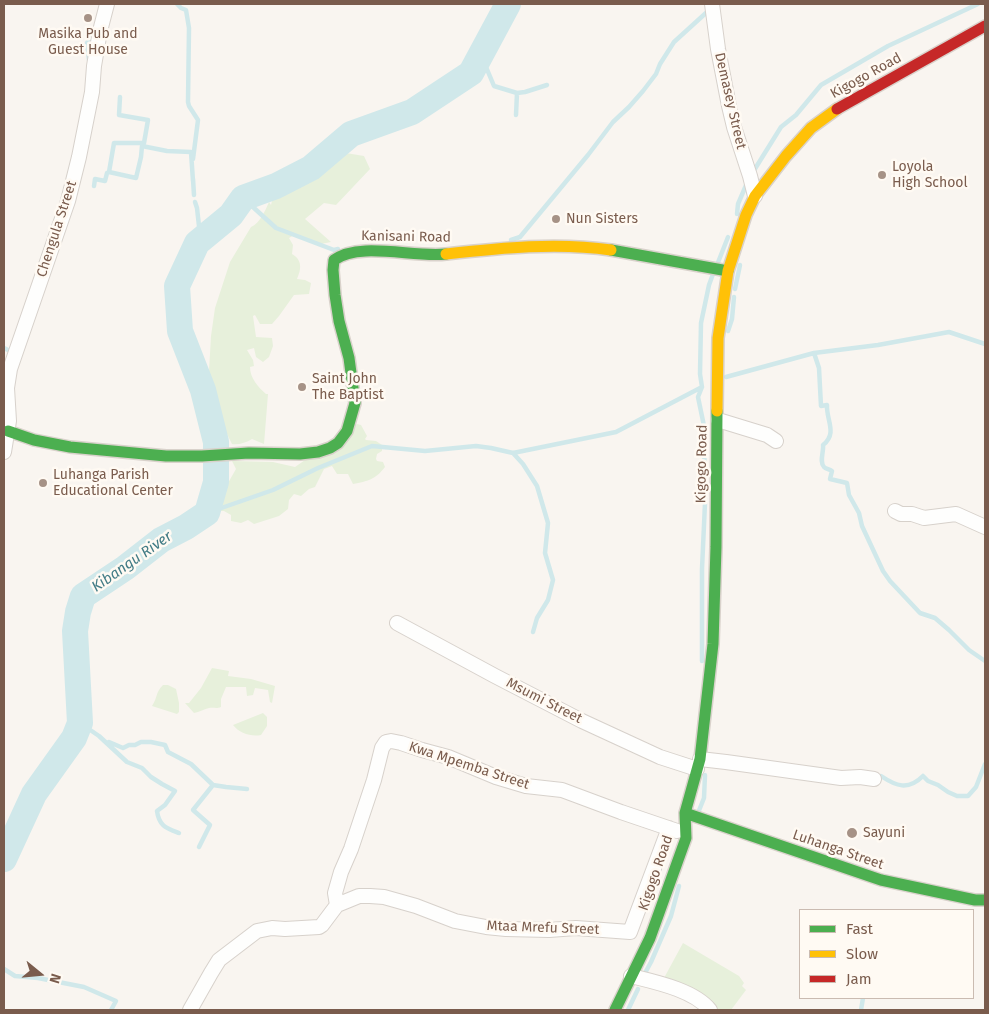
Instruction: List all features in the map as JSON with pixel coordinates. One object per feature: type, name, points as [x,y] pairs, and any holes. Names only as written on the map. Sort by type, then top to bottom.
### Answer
[{"type":"street","name":"Chengula Street","points":[[4,452],[9,421],[8,388],[10,369],[68,201],[92,92],[94,66],[107,4]]},
{"type":"street","name":"Demasey Street","points":[[712,4],[728,106],[755,196]]},
{"type":"street","name":"Kigogo Road","points":[[615,1010],[650,938],[686,838],[685,813],[698,764],[713,644],[718,338],[728,271],[739,235],[755,196],[811,128],[835,110],[985,26]]},
{"type":"street","name":"Kanisani Road","points":[[8,431],[34,440],[70,447],[166,456],[249,453],[300,454],[318,452],[330,448],[338,443],[347,431],[356,403],[349,358],[339,321],[333,270],[334,260],[341,255],[352,252],[441,254],[563,246],[609,250],[728,271]]},
{"type":"street","points":[[718,420],[767,435],[776,441]]},
{"type":"street","points":[[895,511],[901,514],[912,514],[924,518],[956,514],[985,527]]},
{"type":"street","name":"Msumi Street","points":[[397,623],[582,721],[660,757],[698,764],[801,772],[841,778],[860,777],[874,779]]},
{"type":"street","name":"Kwa Mpemba Street","points":[[337,905],[335,893],[341,872],[351,849],[374,780],[382,748],[386,742],[391,741],[448,757],[496,777],[526,786],[562,790],[674,830],[686,838]]},
{"type":"street","name":"Luhanga Street","points":[[685,813],[882,880],[975,900],[985,900]]},
{"type":"street","points":[[630,932],[668,828]]},
{"type":"street","name":"Mtaa Mrefu Street","points":[[337,905],[359,896],[384,897],[416,906],[455,921],[486,927],[549,930],[576,928],[630,932],[650,938]]},
{"type":"street","points":[[190,1010],[219,960],[247,938],[264,928],[285,930],[319,927],[337,905]]},
{"type":"street","points":[[631,976],[667,984],[695,998],[710,1010]]},
{"type":"green space","points":[[346,153],[364,156],[370,169],[336,205],[324,203],[305,219],[331,242],[321,244],[294,235],[289,238],[293,245],[292,254],[296,256],[300,265],[297,279],[311,283],[309,294],[294,295],[272,324],[260,324],[255,315],[253,316],[256,337],[272,338],[273,346],[269,357],[263,362],[256,357],[254,348],[247,350],[253,360],[254,366],[250,367],[250,371],[253,379],[268,394],[264,444],[252,439],[247,442],[232,444],[222,427],[220,418],[216,414],[213,393],[208,389],[211,336],[215,308],[230,262],[251,227],[262,216],[269,202],[271,205],[273,197]]},
{"type":"green space","points":[[357,424],[361,425],[367,436],[366,440],[376,441],[382,445],[382,451],[377,454],[376,459],[383,462],[385,467],[374,477],[367,481],[353,484],[348,474],[337,474],[332,466],[324,469],[315,487],[309,489],[301,496],[294,494],[289,500],[288,509],[279,516],[254,524],[248,520],[241,523],[231,521],[231,515],[215,509],[214,504],[236,469],[232,461],[273,462],[295,467]]},
{"type":"green space","points":[[212,668],[229,671],[228,676],[251,679],[275,686],[272,703],[270,702],[268,690],[255,688],[253,695],[247,696],[246,687],[226,687],[221,699],[221,707],[209,708],[194,713],[185,703],[189,703],[201,688]]},
{"type":"green space","points":[[163,685],[176,689],[179,703],[179,712],[177,714],[152,706]]},
{"type":"green space","points":[[263,713],[267,717],[267,726],[261,735],[246,734],[233,725]]},
{"type":"green space","points":[[683,943],[739,976],[744,983],[742,986],[746,990],[731,1010],[715,1010],[664,978]]},
{"type":"waterway","points":[[177,4],[186,10],[189,28],[188,102],[198,120],[193,159]]},
{"type":"waterway","name":"Kibangu River","points":[[4,859],[34,794],[74,738],[80,723],[75,631],[83,596],[125,568],[161,540],[207,513],[216,482],[216,442],[203,390],[180,331],[177,286],[197,243],[231,215],[243,198],[276,186],[311,168],[351,134],[412,112],[471,73],[508,4]]},
{"type":"waterway","points":[[753,172],[781,127],[796,115],[821,85],[888,46],[978,4]]},
{"type":"waterway","points":[[511,240],[520,237],[613,122],[643,91],[656,74],[674,42],[707,12]]},
{"type":"waterway","points":[[89,60],[87,43],[95,28]]},
{"type":"waterway","points":[[481,55],[494,86],[517,93],[547,85]]},
{"type":"waterway","points":[[516,115],[517,93]]},
{"type":"waterway","points":[[120,97],[119,115],[148,120],[144,143],[114,143],[109,172],[136,178],[142,146],[167,151],[191,152],[193,181]]},
{"type":"waterway","points":[[94,186],[95,179],[105,181],[109,172]]},
{"type":"waterway","points":[[193,179],[194,195]]},
{"type":"waterway","points":[[737,214],[738,204],[747,183]]},
{"type":"waterway","points":[[243,198],[276,228],[334,250],[338,249]]},
{"type":"waterway","points":[[195,202],[200,235],[197,243]]},
{"type":"waterway","points":[[717,265],[728,237]]},
{"type":"waterway","points":[[735,289],[740,265]]},
{"type":"waterway","points":[[702,661],[702,569],[705,503],[704,426],[698,397],[702,387],[700,374],[701,323],[713,274]]},
{"type":"waterway","points":[[728,331],[732,319],[734,297]]},
{"type":"waterway","points":[[726,377],[814,353],[878,345],[949,332],[985,344]]},
{"type":"waterway","points":[[4,348],[10,351],[12,347]]},
{"type":"waterway","points":[[814,353],[819,368],[821,406],[827,405],[831,431],[830,436],[823,445],[822,459],[824,467],[832,471],[830,479],[847,483],[849,495],[859,513],[862,526],[883,571],[890,581],[920,613],[935,618],[969,650],[985,661]]},
{"type":"waterway","points":[[207,513],[273,490],[318,468],[372,446],[425,451],[476,446],[513,453],[616,432],[702,387]]},
{"type":"waterway","points":[[513,453],[523,464],[537,486],[548,523],[545,553],[553,580],[548,600],[537,618],[533,632]]},
{"type":"waterway","points":[[80,723],[99,736],[127,762],[142,768],[151,777],[175,791],[165,805],[157,811],[161,823],[170,830],[179,833]]},
{"type":"waterway","points":[[109,742],[123,748],[141,742],[165,745],[168,752],[191,764],[213,785],[247,789]]},
{"type":"waterway","points":[[881,776],[902,785],[912,784],[923,776],[928,781],[948,792],[957,796],[968,796],[976,787],[985,764]]},
{"type":"waterway","points":[[698,813],[704,798],[705,775]]},
{"type":"waterway","points":[[199,847],[210,825],[193,810],[213,785]]},
{"type":"waterway","points":[[644,975],[671,916],[679,886]]},
{"type":"waterway","points":[[4,969],[15,976],[38,978],[84,987],[116,1001],[111,1010]]},
{"type":"waterway","points":[[628,1010],[638,989]]},
{"type":"waterway","points":[[861,1010],[863,999]]},
{"type":"traffic: fast","points":[[611,250],[728,271]]},
{"type":"traffic: fast","points":[[8,431],[34,440],[70,447],[166,456],[249,453],[300,454],[318,452],[330,448],[338,443],[347,431],[355,403],[349,358],[339,321],[335,295],[334,260],[345,254],[372,251],[433,255],[446,254]]},
{"type":"traffic: fast","points":[[615,1010],[650,938],[686,838],[685,813],[700,759],[713,644],[717,411]]},
{"type":"traffic: fast","points":[[685,813],[881,880],[975,900],[985,900]]},
{"type":"traffic: slow","points":[[717,411],[718,338],[728,271],[746,215],[755,196],[786,156],[811,128],[837,109]]},
{"type":"traffic: slow","points":[[446,254],[550,246],[611,250]]},
{"type":"traffic: jam","points":[[837,109],[985,26]]},
{"type":"place","name":"Masika Pub and Guest House","points":[[88,18]]},
{"type":"place","name":"Loyola High School","points":[[882,175]]},
{"type":"place","name":"Nun Sisters","points":[[556,219]]},
{"type":"place","name":"Saint John The Baptist","points":[[302,387]]},
{"type":"place","name":"Luhanga Parish Educational Center","points":[[43,483]]},
{"type":"place","name":"Sayuni","points":[[852,833]]}]
